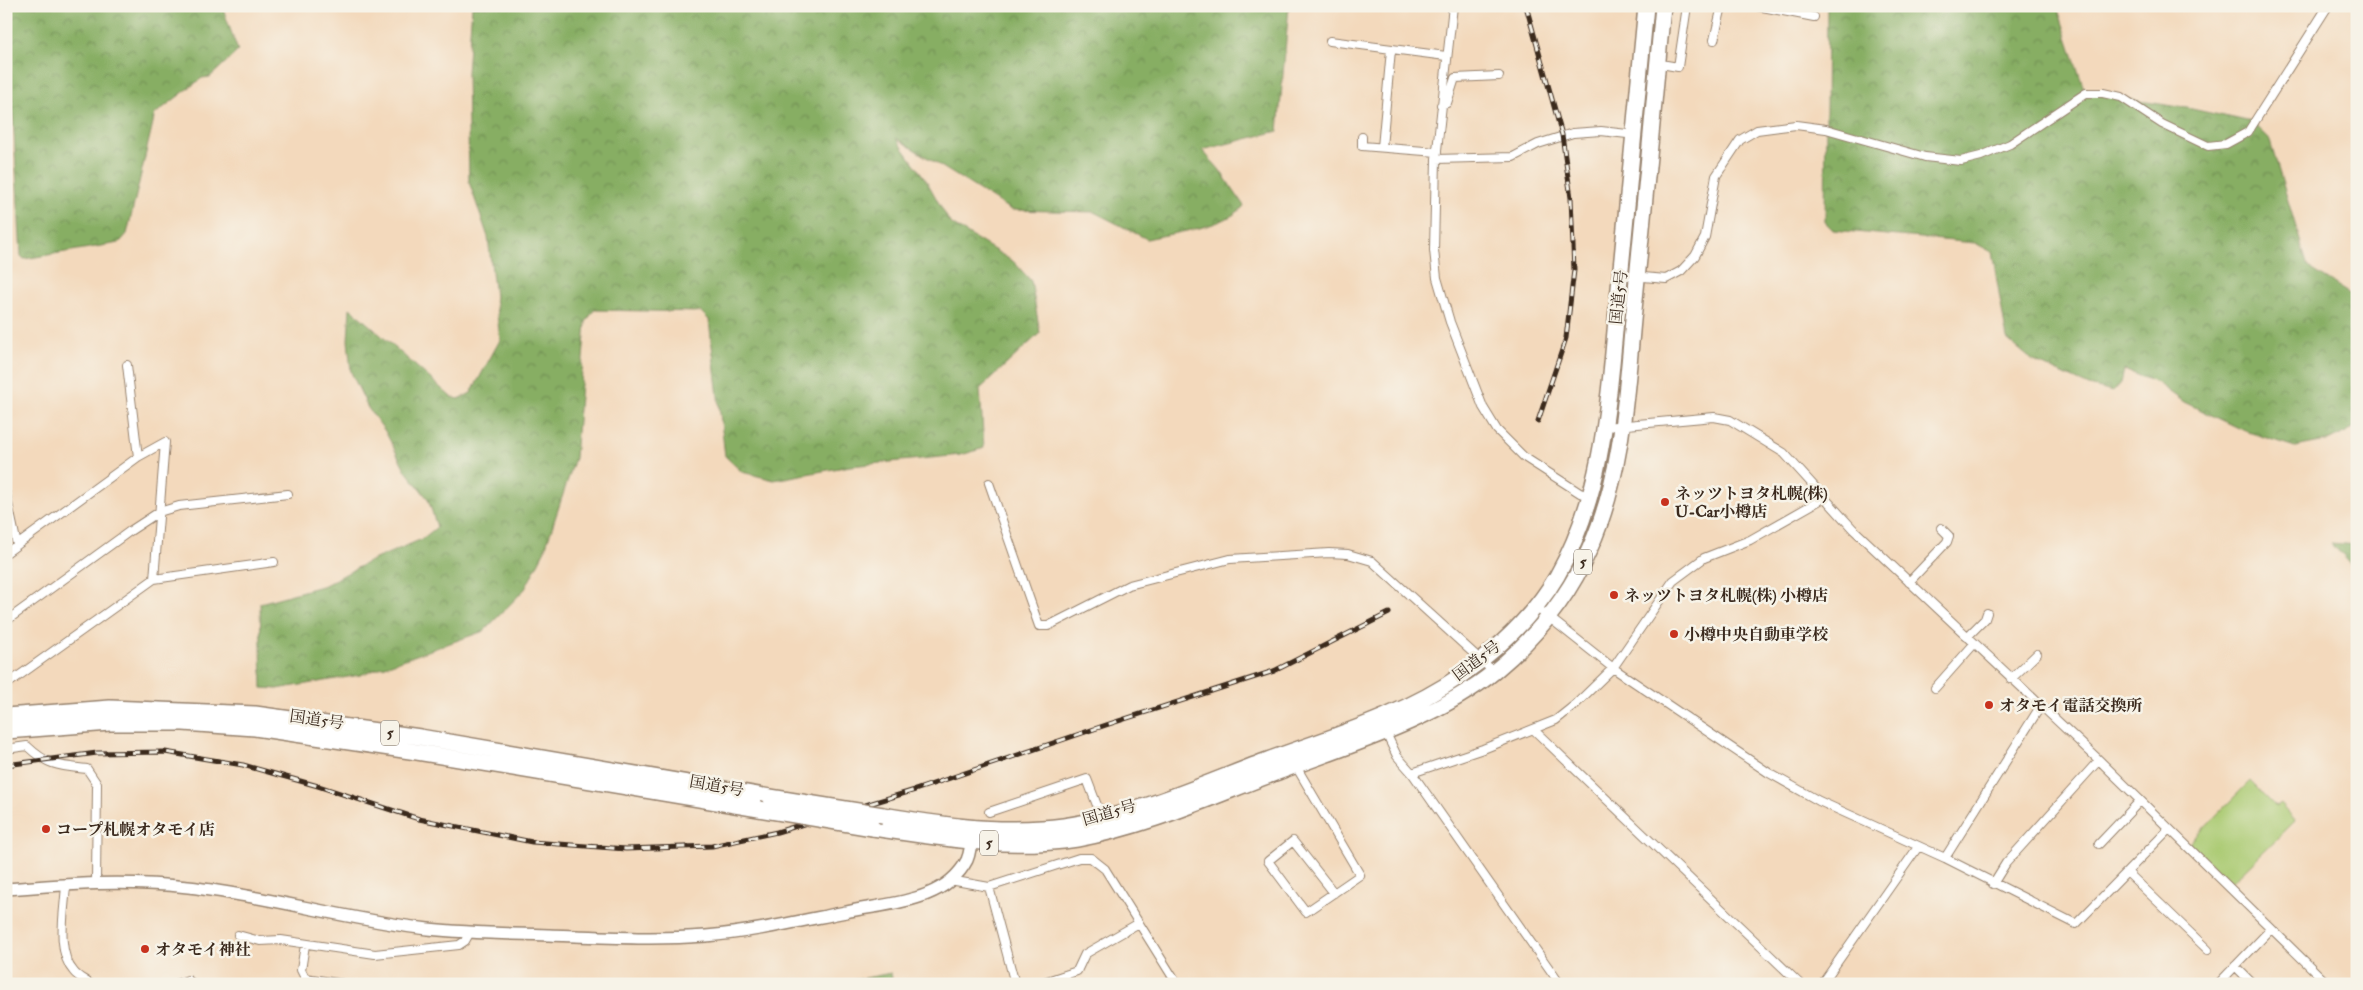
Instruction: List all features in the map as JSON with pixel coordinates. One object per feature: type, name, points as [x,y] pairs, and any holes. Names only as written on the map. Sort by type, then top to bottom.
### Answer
[{"type":"highway","name":"国道5号","points":[[1382,724],[1481,660],[1536,607],[1557,576],[1575,540],[1590,497],[1605,427],[1635,135],[1646,6]]},
{"type":"highway","name":"国道5号","points":[[6,731],[110,723],[183,723],[255,728],[417,752],[873,828],[1045,842],[1104,826],[1293,759],[1382,724],[1441,705],[1494,672],[1549,618],[1571,585],[1591,547],[1607,503],[1622,427],[1652,137],[1663,6]]},
{"type":"highway","name":"国道5号","points":[[6,716],[110,708],[255,714],[420,737],[883,815],[971,836]]},
{"type":"street","points":[[1453,6],[1446,56],[1437,155],[1434,250],[1437,278],[1450,322],[1483,407],[1497,430],[1524,457],[1580,493],[1590,497]]},
{"type":"street","points":[[1640,62],[1678,67],[1687,6]]},
{"type":"street","points":[[1714,40],[1722,6]]},
{"type":"street","points":[[1757,6],[1814,17]]},
{"type":"street","points":[[1621,275],[1666,279],[1681,270],[1695,256],[1705,238],[1716,176],[1740,140],[1757,130],[1776,126],[1803,126],[1826,129],[1925,156],[1961,161],[1981,156],[2010,144],[2086,92],[2121,97],[2162,124],[2208,146],[2226,144],[2248,132],[2328,6]]},
{"type":"street","points":[[1330,41],[1446,56]]},
{"type":"street","points":[[1382,147],[1391,50]]},
{"type":"street","points":[[1441,105],[1447,103],[1455,78],[1499,76]]},
{"type":"street","points":[[1362,137],[1362,146],[1437,155],[1512,157],[1538,144],[1573,133],[1601,131],[1652,137]]},
{"type":"street","points":[[128,365],[138,456]]},
{"type":"street","points":[[1605,427],[1622,427],[1714,417],[1730,420],[1784,453],[1824,498],[1909,582],[2011,680],[2099,760],[2328,984]]},
{"type":"street","points":[[6,553],[138,456],[165,442],[154,579]]},
{"type":"street","points":[[989,483],[1039,626],[1048,626],[1130,586],[1186,569],[1230,559],[1328,553],[1348,554],[1372,561],[1494,672]]},
{"type":"street","points":[[6,494],[17,545]]},
{"type":"street","points":[[6,620],[130,530],[159,512],[179,506],[288,494]]},
{"type":"street","points":[[1412,772],[1534,730],[1562,714],[1613,668],[1673,581],[1704,558],[1750,540],[1824,498]]},
{"type":"street","points":[[1909,582],[1948,542],[1949,536],[1941,528]]},
{"type":"street","points":[[6,685],[154,579],[274,562]]},
{"type":"street","points":[[1536,607],[1613,668],[1769,773],[1819,801],[1945,858],[2076,924],[2169,829]]},
{"type":"street","points":[[1967,637],[1985,619],[1986,613]]},
{"type":"street","points":[[1935,688],[1974,644]]},
{"type":"street","points":[[2011,680],[2037,654]]},
{"type":"street","points":[[1945,858],[2040,707]]},
{"type":"street","points":[[1382,724],[1397,756],[1412,772],[1560,984]]},
{"type":"street","points":[[1534,730],[1800,984]]},
{"type":"street","points":[[6,749],[27,746],[41,759],[56,766],[87,769],[97,784],[96,882]]},
{"type":"street","points":[[1293,759],[1360,875],[1334,893],[1306,912],[1268,860],[1292,841],[1334,893]]},
{"type":"street","points":[[1994,884],[2006,863],[2099,760]]},
{"type":"street","points":[[989,812],[1087,779],[1104,826]]},
{"type":"street","points":[[2099,844],[2140,801]]},
{"type":"street","points":[[6,889],[96,882],[190,887],[427,929],[644,939],[708,936],[904,902],[937,889],[950,880],[968,859],[971,836]]},
{"type":"street","points":[[1823,984],[1918,847]]},
{"type":"street","points":[[950,880],[989,887],[1079,858],[1091,858],[1105,869],[1177,984]]},
{"type":"street","points":[[2127,872],[2208,950]]},
{"type":"street","points":[[66,884],[63,937],[65,957],[74,972],[90,984]]},
{"type":"street","points":[[989,887],[1015,984]]},
{"type":"street","points":[[1038,984],[1077,971],[1085,954],[1139,923]]},
{"type":"street","points":[[2218,984],[2271,929]]},
{"type":"street","points":[[238,936],[260,941],[281,940],[375,954],[459,944],[465,941],[470,932]]},
{"type":"street","points":[[305,945],[301,970],[305,978],[344,984]]},
{"type":"street","points":[[2235,966],[2254,984]]},
{"type":"street","points":[[176,984],[188,980],[193,984]]},
{"type":"green space","points":[[6,6],[222,6],[238,51],[210,77],[202,78],[155,114],[127,234],[119,243],[24,259],[21,256],[9,45],[6,41]]},
{"type":"green space","points":[[472,6],[1289,6],[1278,131],[1202,150],[1219,169],[1244,206],[1235,213],[1212,224],[1147,239],[1094,212],[1011,210],[896,138],[926,180],[950,223],[1014,262],[1031,281],[1040,333],[980,389],[984,448],[961,455],[850,466],[774,480],[742,472],[725,456],[709,320],[701,312],[594,310],[586,322],[575,458],[544,552],[525,589],[484,631],[360,675],[277,689],[262,688],[260,603],[325,585],[366,563],[422,539],[437,527],[428,499],[406,471],[385,431],[368,408],[351,372],[348,340],[350,308],[451,397],[459,399],[471,393],[500,340],[488,237],[469,182],[467,73]]},
{"type":"green space","points":[[1827,6],[2057,6],[2083,86],[2092,94],[2187,108],[2252,122],[2269,138],[2308,267],[2357,298],[2357,426],[2331,440],[2295,447],[2245,431],[2184,402],[2157,383],[2124,370],[2121,383],[2113,392],[2089,386],[2032,360],[2007,339],[1992,252],[1975,243],[1833,230],[1825,222]]},
{"type":"green space","points":[[2331,543],[2357,545],[2357,571]]},
{"type":"green space","points":[[2250,781],[2276,807],[2280,804],[2295,821],[2231,883],[2189,843]]},
{"type":"green space","points":[[891,973],[893,984],[835,984]]},
{"type":"railway","points":[[1526,6],[1562,135],[1571,198],[1574,270],[1566,338],[1538,421]]},
{"type":"railway","points":[[6,765],[97,753],[165,752],[243,765],[318,786],[419,819],[532,842],[626,849],[712,846],[777,832],[915,790],[1106,725],[1274,671],[1389,613]]},
{"type":"place","name":"ネッツトヨタ札幌(株) U-Car小樽店","points":[[1665,502]]},
{"type":"place","name":"ネッツトヨタ札幌(株) 小樽店","points":[[1614,595]]},
{"type":"place","name":"小樽中央自動車学校","points":[[1674,634]]},
{"type":"place","name":"オタモイ電話交換所","points":[[1989,705]]},
{"type":"place","name":"コープ札幌オタモイ店","points":[[46,829]]},
{"type":"place","name":"オタモイ神社","points":[[145,949]]}]
